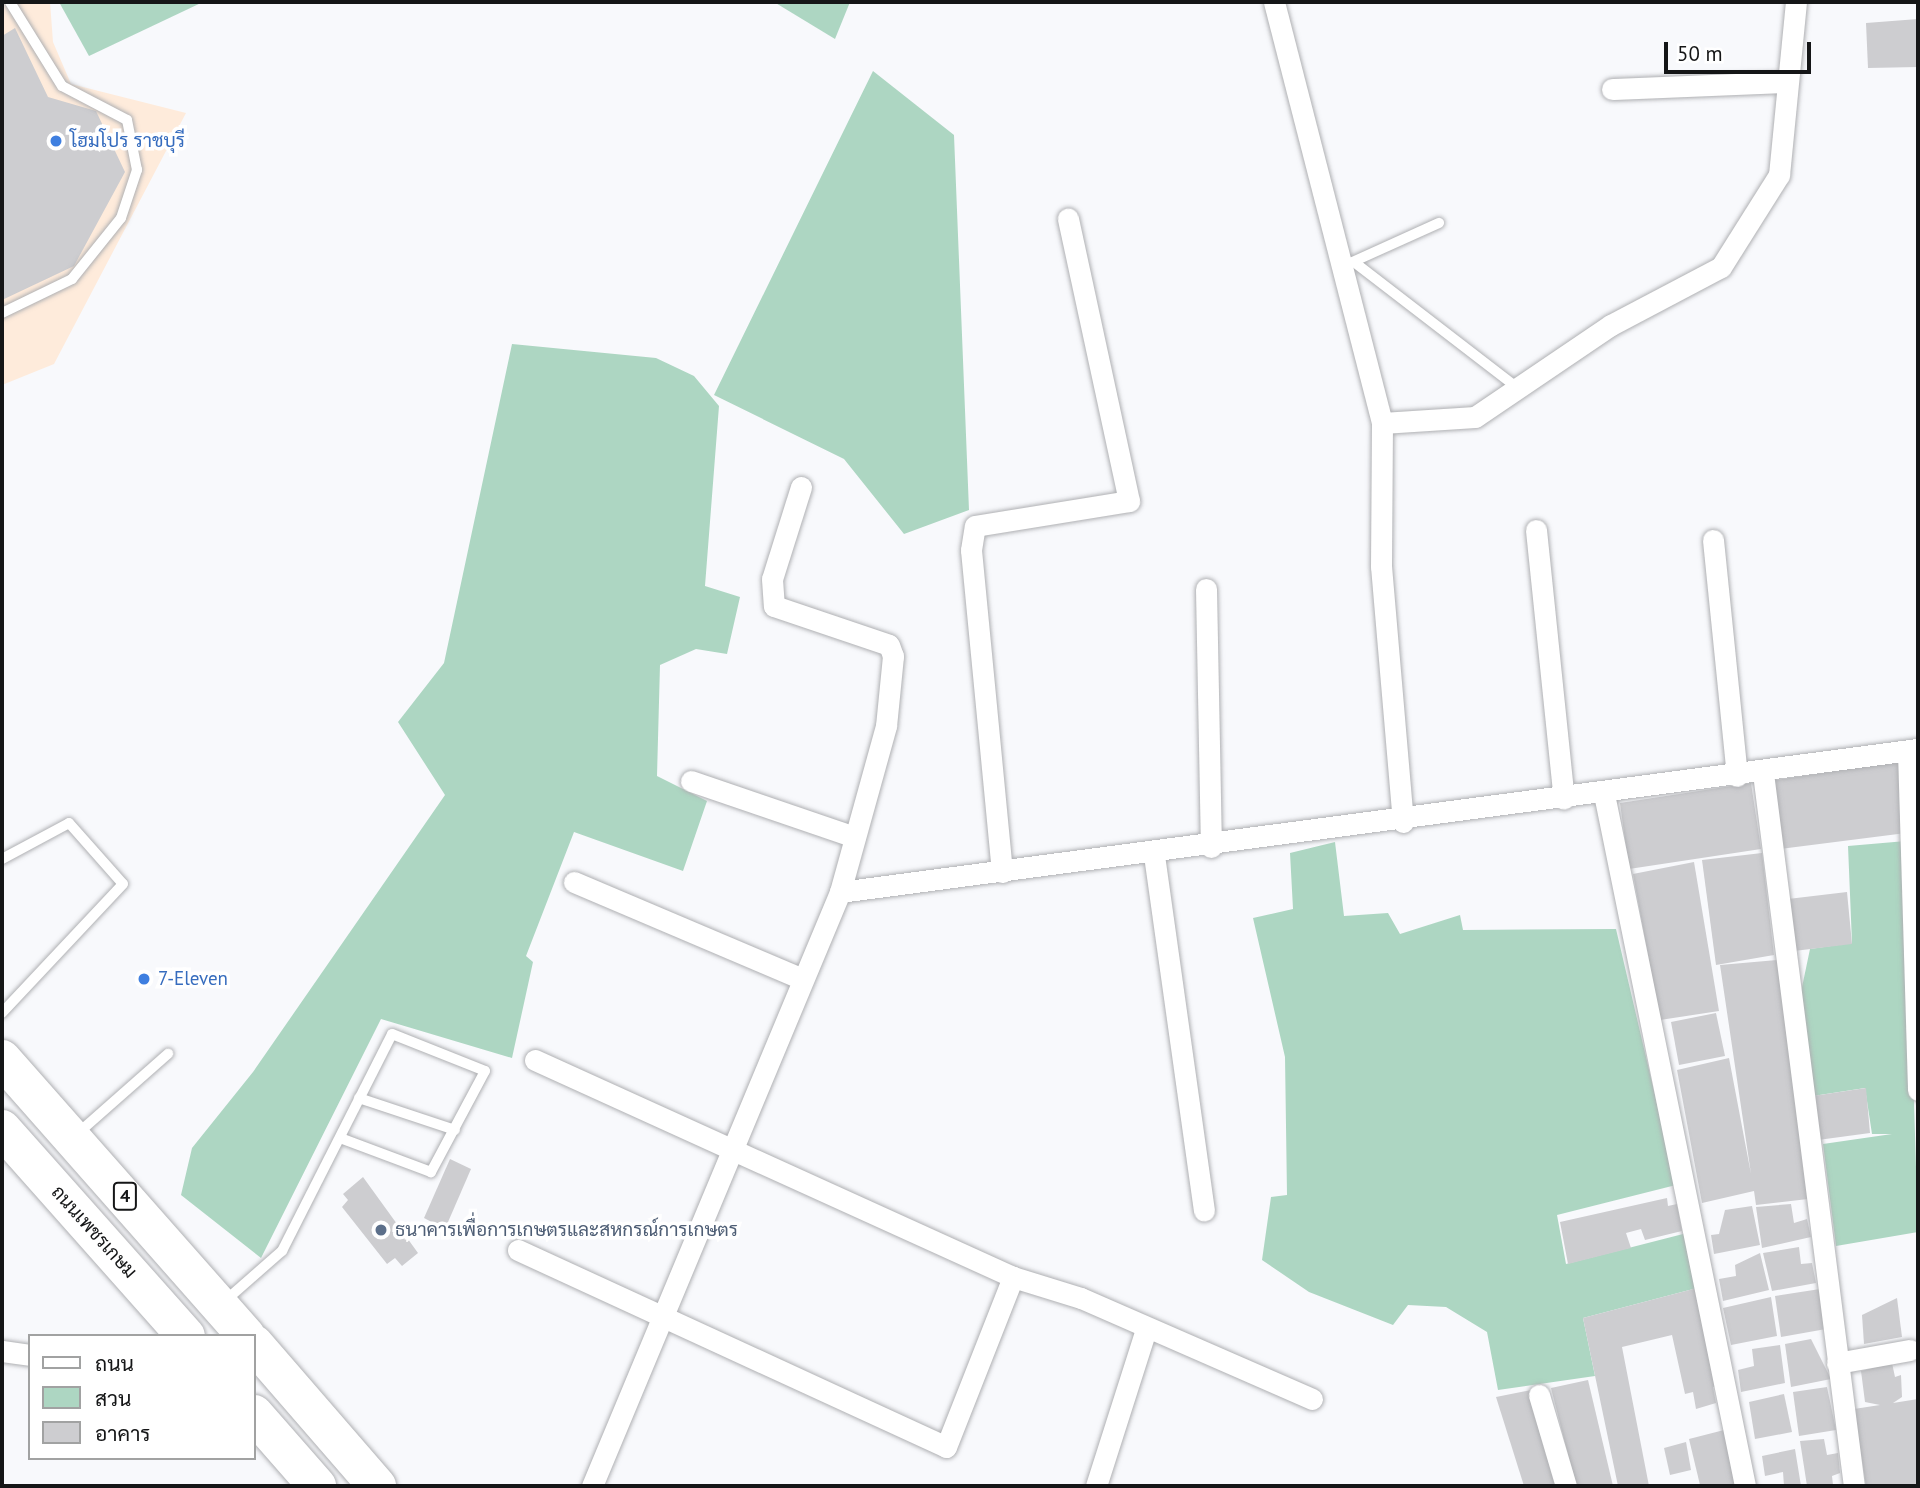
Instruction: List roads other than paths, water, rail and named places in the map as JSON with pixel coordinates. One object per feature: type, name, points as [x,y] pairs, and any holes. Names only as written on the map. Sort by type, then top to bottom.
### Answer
[{"type":"highway","name":"4","points":[[2,1059],[74,1137],[244,1334]]},
{"type":"highway","name":"ถนนเพชรเกษม","points":[[2,1129],[184,1334]]},
{"type":"highway","points":[[256,1346],[377,1486]]},
{"type":"highway","points":[[256,1416],[317,1486]]},
{"type":"street","points":[[1274,2],[1348,264],[1382,423],[1381,566],[1403,822]]},
{"type":"street","points":[[1382,423],[1475,417],[1520,390],[1611,326],[1721,267],[1779,175],[1786,82],[1796,2]]},
{"type":"street","points":[[1612,89],[1786,82]]},
{"type":"street","points":[[1002,872],[971,550],[975,526],[1129,501],[1068,218]]},
{"type":"street","points":[[592,1486],[736,1147],[800,978],[840,892],[893,691],[893,656],[890,645],[774,606],[772,579],[801,487]]},
{"type":"street","points":[[1536,530],[1564,799]]},
{"type":"street","points":[[1713,540],[1737,776]]},
{"type":"street","points":[[1206,589],[1212,847]]},
{"type":"street","points":[[840,892],[1154,855],[1763,773],[1913,750],[1918,1090]]},
{"type":"street","points":[[1763,773],[1854,1486]]},
{"type":"street","points":[[691,781],[855,837]]},
{"type":"street","points":[[1604,794],[1745,1486]]},
{"type":"street","points":[[1154,855],[1204,1211]]},
{"type":"street","points":[[574,882],[800,978]]},
{"type":"street","points":[[535,1060],[736,1147],[1013,1277],[1081,1298],[1146,1329],[1312,1399]]},
{"type":"street","points":[[518,1250],[664,1321],[946,1447],[1013,1277]]},
{"type":"street","points":[[1096,1486],[1146,1329]]},
{"type":"street","points":[[1837,1363],[1910,1350]]},
{"type":"street","points":[[2,1351],[28,1355]]},
{"type":"street","points":[[1539,1395],[1566,1486]]},
{"type":"lane","points":[[2,313],[72,279],[121,218],[137,170],[127,120],[62,86],[10,2]]},
{"type":"lane","points":[[1439,223],[1348,264],[1520,390]]},
{"type":"lane","points":[[2,859],[69,823],[123,884],[2,1013]]},
{"type":"lane","points":[[220,1306],[282,1251],[392,1034],[485,1071],[431,1172],[340,1138]]},
{"type":"lane","points":[[74,1137],[168,1054]]},
{"type":"lane","points":[[359,1098],[455,1130]]},
{"type":"place","name":"โฮมโปร ราชบุรี","points":[[56,141]]},
{"type":"place","name":"7-Eleven","points":[[144,979]]},
{"type":"place","name":"ธนาคารเพื่อการเกษตรและสหกรณ์การเกษตร","points":[[381,1230]]}]
